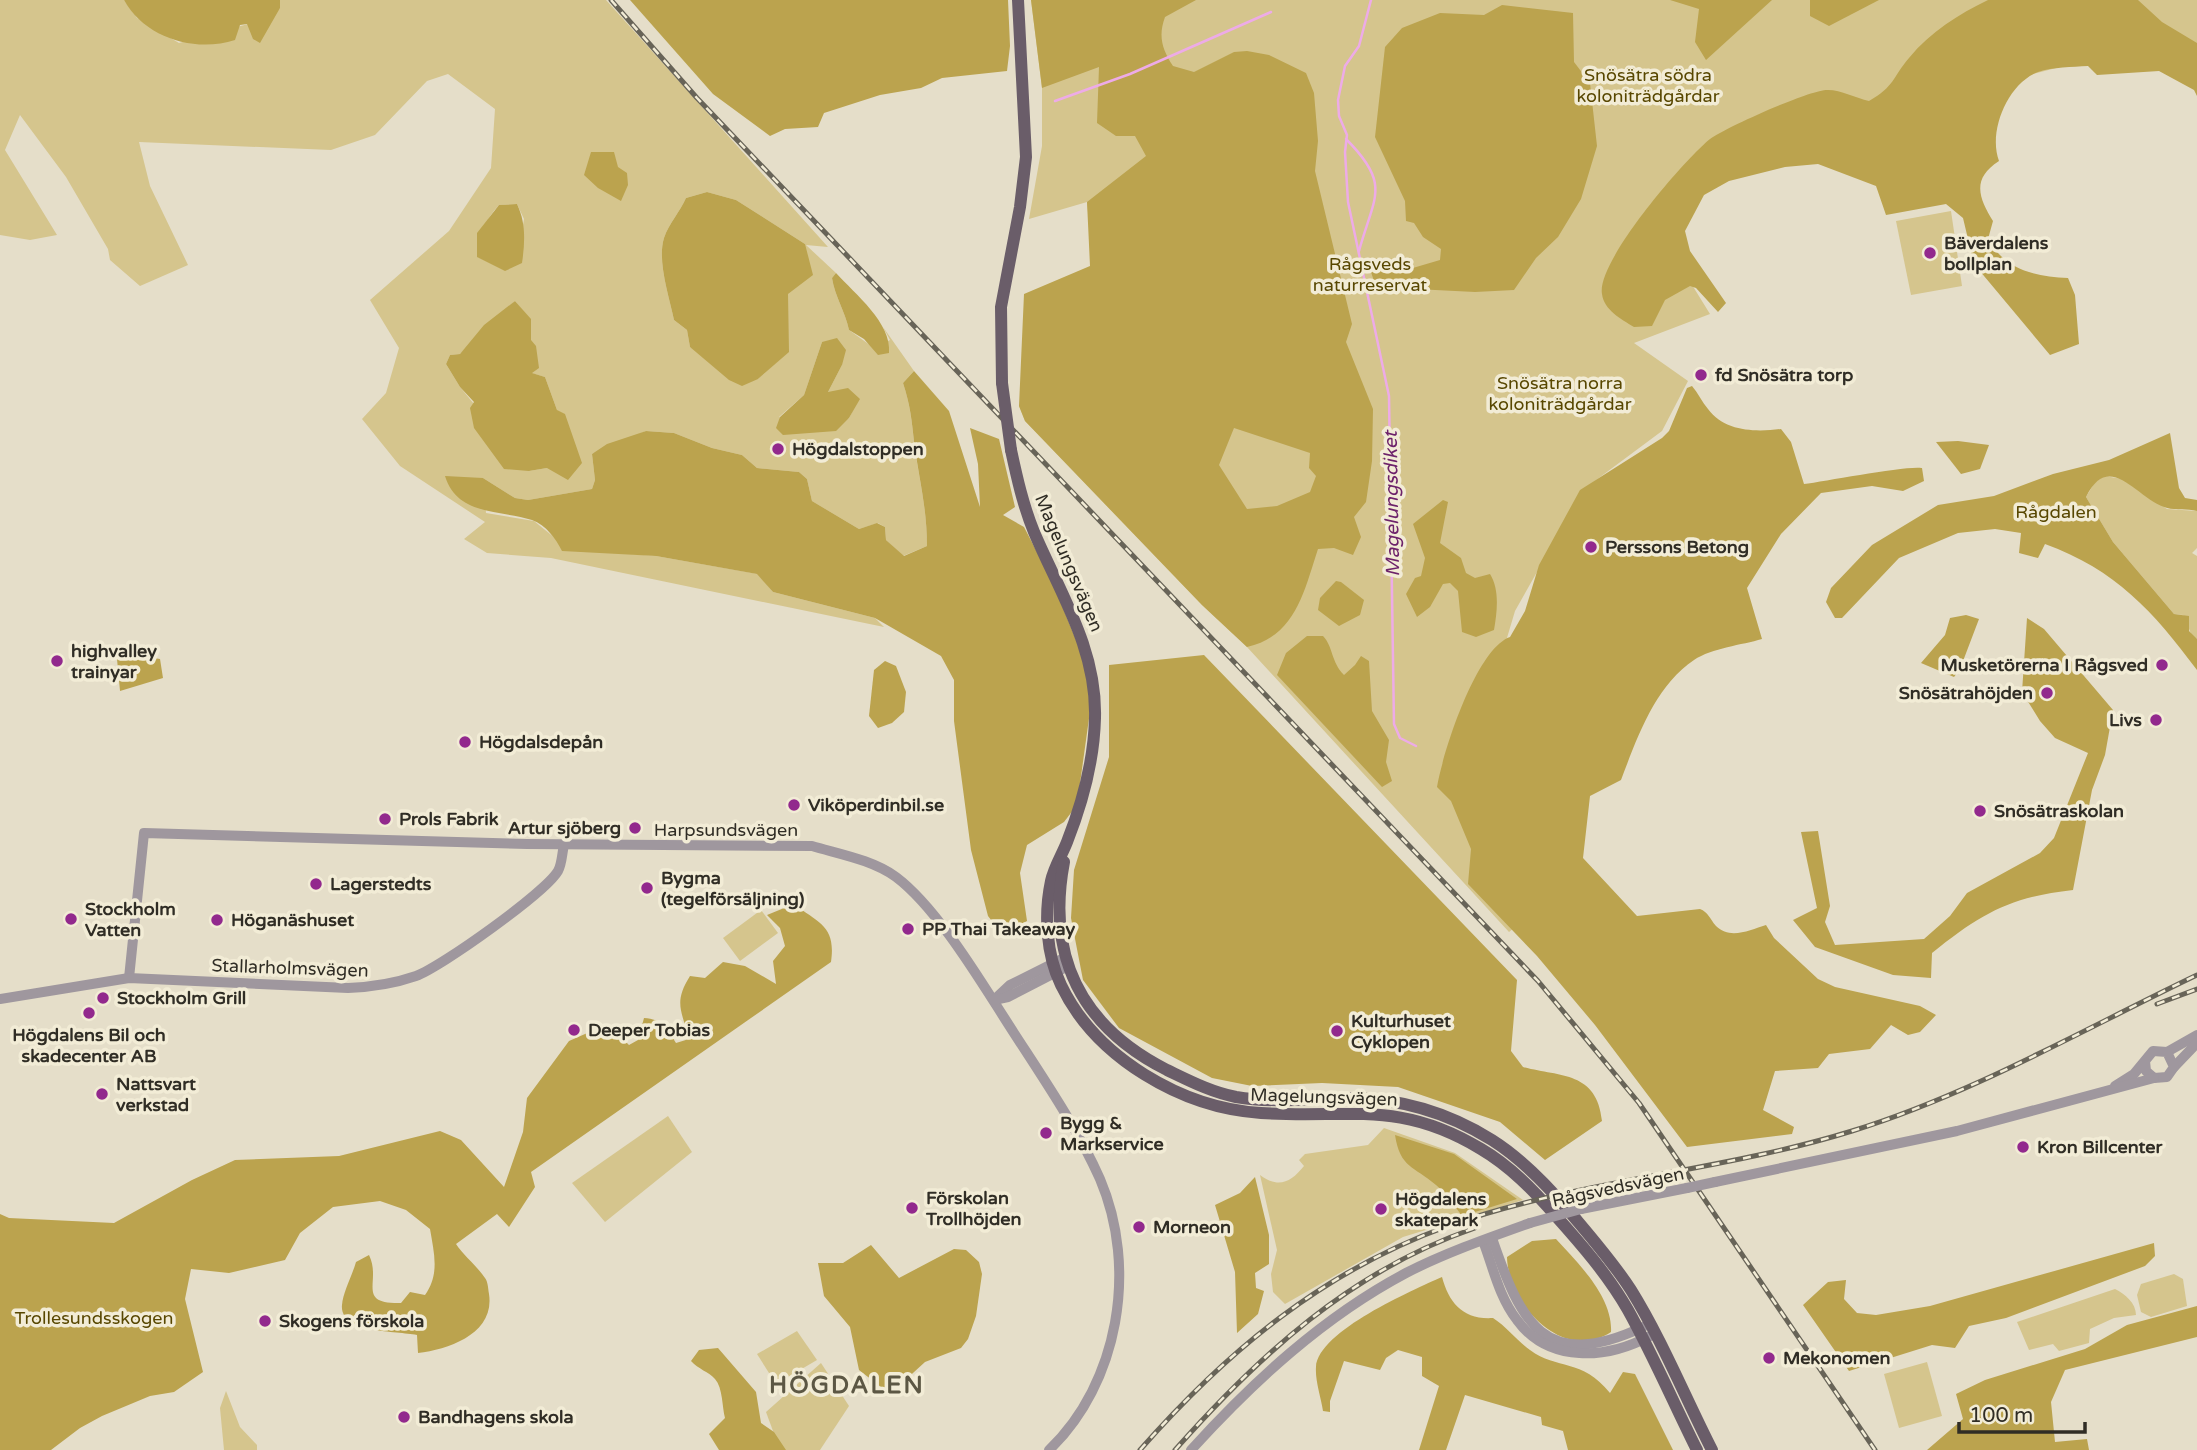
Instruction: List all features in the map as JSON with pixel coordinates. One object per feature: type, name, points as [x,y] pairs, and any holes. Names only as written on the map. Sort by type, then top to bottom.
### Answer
[{"type":"main road","name":"Magelungsvägen","points":[[1018,0],[1026,157],[1020,207],[1001,307],[1002,383],[1011,450],[1029,518],[1083,640],[1094,679],[1093,747],[1067,844],[1059,904],[1067,962],[1086,1003],[1114,1036],[1144,1058],[1197,1084],[1236,1097],[1266,1100],[1386,1100],[1437,1113],[1490,1139],[1525,1164],[1555,1194],[1623,1279],[1697,1450]]},
{"type":"main road","name":"Magelungsvägen","points":[[1067,844],[1051,880],[1048,904],[1054,967],[1083,1021],[1109,1049],[1146,1073],[1195,1098],[1224,1108],[1262,1113],[1353,1111],[1399,1116],[1441,1128],[1481,1149],[1521,1179],[1570,1231],[1606,1276],[1646,1332],[1712,1450]]},
{"type":"street","name":"Harpsundsvägen","points":[[129,978],[144,833],[564,845],[812,846],[854,858],[895,876],[921,900],[994,1000],[1054,1096],[1094,1168],[1106,1197],[1117,1255],[1116,1318],[1106,1362],[1085,1406],[1049,1450]]},
{"type":"street","name":"Stallarholmsvägen","points":[[0,999],[129,978],[348,988],[384,986],[417,976],[449,959],[538,890],[559,869],[564,845]]},
{"type":"street","points":[[994,1000],[1067,962]]},
{"type":"street","points":[[2197,1035],[2167,1052],[2153,1051],[2145,1061],[2146,1071],[2154,1078],[2167,1077],[2197,1043]]},
{"type":"street","points":[[2167,1052],[2174,1067]]},
{"type":"street","name":"Rågsvedsvägen","points":[[2115,1086],[2134,1074],[2145,1061]]},
{"type":"street","name":"Rågsvedsvägen","points":[[1191,1450],[1285,1356],[1338,1315],[1406,1273],[1487,1239],[1530,1223],[1581,1209],[1957,1131],[2115,1086],[2154,1078]]},
{"type":"street","points":[[1487,1239],[1503,1297],[1517,1321],[1533,1337],[1551,1347],[1574,1353],[1597,1354],[1646,1332]]},
{"type":"green space","points":[[0,0],[124,0],[137,18],[179,43],[248,24],[280,8],[280,0],[606,0],[828,247],[806,245],[836,273],[832,278],[833,285],[849,330],[874,348],[890,340],[883,327],[914,371],[903,383],[926,519],[927,546],[903,556],[886,540],[885,527],[878,523],[859,529],[812,501],[807,479],[799,472],[757,468],[742,455],[712,448],[674,433],[646,431],[592,454],[595,480],[592,489],[528,500],[515,498],[483,478],[486,513],[534,521],[555,538],[618,553],[656,556],[758,574],[773,592],[875,618],[884,627],[551,558],[487,553],[464,539],[485,522],[400,466],[362,419],[386,393],[399,348],[370,300],[449,231],[491,168],[495,109],[448,74],[427,81],[375,135],[331,150],[139,142],[150,186],[188,265],[140,286],[110,260],[108,249],[66,177],[20,115],[5,150],[57,235],[30,240],[0,235]],"holes":[[[707,192],[736,200],[805,244],[788,294],[788,352],[758,379],[690,347],[687,330],[674,320],[664,279],[662,247],[666,233],[686,198]],[[517,204],[524,219],[522,231],[488,261],[478,257],[480,242],[487,223],[499,205]],[[515,301],[530,319],[531,373],[545,377],[557,410],[547,468],[529,471],[460,387],[446,364],[450,355],[460,354]],[[822,342],[842,365],[828,392],[859,399],[849,418],[835,431],[779,417],[804,395]]]},
{"type":"green space","points":[[124,0],[280,0],[280,8],[260,43],[253,39],[247,24],[240,25],[235,40],[204,45],[172,39],[158,33],[133,13]]},
{"type":"green space","points":[[630,0],[1008,0],[1010,46],[1007,71],[942,78],[921,88],[880,95],[824,113],[818,127],[785,129],[770,136],[713,94]]},
{"type":"green space","name":"Rågsveds naturreservat","points":[[1031,0],[2197,0],[2197,86],[2146,63],[2083,61],[2018,78],[1698,189],[1668,246],[1710,314],[1634,343],[1688,381],[1662,431],[1584,489],[1515,611],[1487,705],[1582,873],[1509,932],[1247,647],[1202,605],[1025,421],[1019,406],[1095,285],[1087,202],[1029,219],[1042,146],[1042,88]]},
{"type":"green space","points":[[1031,0],[1196,0],[1165,17],[1162,42],[1173,66],[1194,72],[1234,52],[1247,51],[1269,55],[1306,73],[1314,93],[1318,141],[1315,171],[1352,324],[1346,342],[1373,409],[1372,461],[1366,502],[1354,517],[1361,537],[1353,555],[1334,548],[1318,549],[1296,610],[1277,633],[1264,641],[1247,647],[1202,605],[1025,421],[1019,406],[1024,294],[1090,266],[1087,202],[1146,156],[1135,136],[1116,136],[1097,123],[1099,67],[1042,88]],"holes":[[[1234,428],[1310,453],[1309,468],[1316,476],[1310,492],[1277,506],[1247,509],[1219,465]]]},
{"type":"green space","points":[[1670,0],[1772,0],[1706,60],[1695,42],[1699,9]]},
{"type":"green space","points":[[1810,0],[1879,0],[1829,26],[1810,16]]},
{"type":"green space","points":[[1988,0],[2138,0],[2162,22],[2197,43],[2197,96],[2194,90],[2159,71],[2097,75],[2088,66],[2069,67],[2044,70],[2027,78],[2017,87],[2003,110],[1996,137],[1999,161],[1984,175],[1980,189],[1993,221],[1988,239],[2003,258],[2022,269],[2068,278],[2075,295],[2079,344],[2050,355],[1974,264],[1963,218],[1946,204],[1886,215],[1876,186],[1818,164],[1785,167],[1729,181],[1704,195],[1685,231],[1690,251],[1726,303],[1718,312],[1696,288],[1690,286],[1665,300],[1652,326],[1634,327],[1606,305],[1602,294],[1604,279],[1627,236],[1663,189],[1710,139],[1768,110],[1819,91],[1838,91],[1869,101],[1889,86],[1909,58],[1936,32]]},
{"type":"green space","points":[[1502,5],[1573,13],[1574,62],[1590,83],[1597,146],[1581,199],[1558,237],[1536,258],[1514,290],[1475,292],[1376,287],[1369,266],[1377,258],[1395,259],[1399,268],[1406,270],[1440,260],[1441,249],[1423,237],[1414,223],[1406,221],[1405,201],[1375,137],[1385,47],[1402,28],[1440,13],[1484,15]]},
{"type":"green space","points":[[591,152],[614,152],[618,167],[627,173],[628,185],[621,201],[598,188],[584,175]]},
{"type":"green space","points":[[707,192],[736,200],[805,244],[813,275],[788,294],[789,352],[758,379],[742,386],[729,380],[690,347],[687,330],[674,320],[664,279],[662,247],[666,233],[686,198]]},
{"type":"green space","points":[[517,204],[524,233],[522,263],[505,271],[477,257],[477,233],[499,205]]},
{"type":"green space","name":"Bäverdalens bollplan","points":[[1951,211],[1962,286],[1911,295],[1896,221]]},
{"type":"green space","points":[[836,273],[879,320],[885,331],[889,353],[878,355],[864,339],[849,330],[833,285],[832,278]]},
{"type":"green space","points":[[515,301],[531,319],[531,340],[536,346],[539,368],[532,373],[545,377],[557,410],[565,414],[582,463],[568,480],[547,468],[529,471],[504,469],[474,428],[470,408],[474,402],[460,387],[446,364],[450,355],[460,354],[484,325]]},
{"type":"green space","points":[[837,338],[846,350],[842,365],[828,392],[848,388],[860,399],[849,418],[836,431],[783,435],[776,428],[780,417],[804,395],[822,342]]},
{"type":"green space","points":[[914,371],[949,411],[980,507],[978,464],[970,428],[999,439],[1015,507],[1003,515],[1024,527],[1052,581],[1087,667],[1091,704],[1077,805],[1064,822],[1027,845],[1020,873],[1027,921],[1002,934],[988,916],[971,850],[954,721],[954,680],[941,656],[875,618],[773,592],[757,574],[656,556],[562,551],[542,525],[532,520],[470,505],[451,489],[445,476],[483,478],[515,498],[528,500],[592,489],[595,480],[592,454],[607,444],[646,431],[674,433],[712,448],[742,455],[757,468],[799,472],[807,479],[812,501],[859,529],[877,523],[885,527],[886,540],[904,556],[927,546],[924,506],[903,383]]},
{"type":"green space","points":[[1692,386],[1708,409],[1723,422],[1741,429],[1781,429],[1791,442],[1804,484],[1914,468],[1922,468],[1924,481],[1903,491],[1872,486],[1821,493],[1781,534],[1747,588],[1762,639],[1701,656],[1680,671],[1668,684],[1649,714],[1621,780],[1590,796],[1583,858],[1637,916],[1700,909],[1716,926],[1727,932],[1740,933],[1766,925],[1774,938],[1818,979],[1835,987],[1920,1006],[1936,1015],[1920,1032],[1908,1035],[1891,1025],[1870,1049],[1829,1054],[1818,1068],[1775,1071],[1763,1110],[1794,1127],[1792,1134],[1687,1147],[1595,1025],[1537,956],[1468,884],[1471,849],[1451,801],[1437,787],[1446,750],[1463,703],[1485,661],[1497,645],[1510,637],[1525,611],[1539,565],[1580,490],[1662,438],[1669,431],[1687,388]]},
{"type":"green space","name":"Rågdalen","points":[[2170,433],[2179,488],[2185,498],[2197,500],[2197,511],[2164,507],[2113,477],[2104,477],[2086,497],[2113,542],[2174,614],[2189,616],[2189,631],[2197,639],[2197,670],[2165,629],[2113,580],[2093,566],[2045,544],[2038,558],[2019,553],[2021,533],[1995,529],[1958,533],[1899,558],[1842,618],[1835,618],[1826,602],[1831,588],[1872,545],[1938,505],[1994,496],[2053,474],[2109,460]]},
{"type":"green space","points":[[1958,441],[1989,445],[1980,469],[1961,474],[1936,442]]},
{"type":"green space","points":[[2105,476],[2122,479],[2167,509],[2197,511],[2197,548],[2192,553],[2197,556],[2197,639],[2183,615],[2174,614],[2113,542],[2086,497],[2095,482]]},
{"type":"green space","points":[[1443,500],[1448,502],[1440,543],[1461,558],[1466,573],[1475,578],[1490,574],[1495,587],[1497,609],[1494,630],[1476,637],[1462,632],[1458,591],[1450,583],[1443,584],[1430,607],[1417,617],[1406,594],[1415,578],[1421,576],[1425,558],[1413,524]]},
{"type":"green space","points":[[1336,581],[1364,600],[1360,615],[1339,626],[1318,610],[1320,598]]},
{"type":"green space","points":[[1966,615],[1979,619],[1960,669],[1954,677],[1921,663],[1945,635],[1950,618]]},
{"type":"green space","points":[[2027,618],[2044,629],[2113,710],[2105,755],[2092,790],[2073,890],[2014,902],[1982,917],[1932,953],[1931,978],[1893,975],[1815,947],[1793,920],[1817,908],[1801,832],[1818,831],[1830,906],[1825,922],[1835,945],[1924,939],[1950,916],[1967,893],[2040,853],[2054,838],[2088,753],[2055,738],[2040,721],[2022,692]]},
{"type":"green space","points":[[1307,636],[1323,636],[1344,675],[1361,656],[1369,661],[1372,711],[1389,740],[1386,762],[1392,781],[1382,787],[1277,675],[1286,653]]},
{"type":"green space","points":[[136,655],[160,659],[163,678],[120,691],[117,659]]},
{"type":"green space","points":[[1204,655],[1517,980],[1511,1051],[1523,1067],[1563,1075],[1585,1085],[1599,1105],[1602,1121],[1545,1160],[1500,1122],[1398,1087],[1322,1083],[1252,1086],[1212,1078],[1119,1028],[1083,980],[1071,918],[1074,870],[1109,757],[1109,665]]},
{"type":"green space","points":[[885,661],[896,666],[906,692],[904,712],[892,723],[878,728],[869,716],[874,670]]},
{"type":"green space","name":"Trollesundsskogen","points":[[794,904],[828,933],[832,950],[831,962],[531,1172],[535,1187],[509,1227],[497,1214],[456,1244],[485,1278],[489,1294],[489,1308],[485,1319],[468,1337],[443,1348],[418,1353],[417,1335],[370,1329],[350,1321],[344,1314],[342,1305],[356,1262],[369,1255],[374,1295],[378,1300],[401,1303],[410,1292],[425,1295],[430,1287],[435,1263],[433,1246],[430,1229],[406,1210],[380,1201],[333,1207],[300,1233],[285,1260],[229,1273],[191,1269],[185,1299],[203,1372],[174,1392],[150,1396],[102,1416],[80,1428],[51,1450],[0,1450],[0,1214],[9,1218],[114,1223],[192,1180],[235,1160],[339,1156],[440,1131],[461,1140],[504,1187],[523,1132],[527,1098],[569,1041],[601,1027],[618,1034],[629,1045],[638,1040],[644,1018],[655,1020],[664,1026],[676,1043],[689,1039],[680,1000],[690,976],[705,978],[723,962],[745,966],[776,984],[773,961],[785,946],[780,928],[767,915]]},
{"type":"green space","points":[[761,910],[778,933],[740,961],[723,938]]},
{"type":"green space","points":[[668,1116],[692,1152],[605,1222],[572,1183]]},
{"type":"green space","name":"Högdalens skatepark","points":[[1384,1128],[1455,1153],[1523,1200],[1403,1237],[1285,1304],[1273,1292],[1271,1274],[1277,1250],[1260,1175],[1273,1182],[1284,1182],[1304,1166],[1299,1160],[1305,1154],[1368,1145]]},
{"type":"green space","points":[[1395,1135],[1454,1154],[1517,1199],[1462,1216],[1440,1188],[1404,1160]]},
{"type":"green space","points":[[1255,1177],[1269,1235],[1269,1264],[1255,1273],[1256,1288],[1264,1291],[1258,1314],[1237,1333],[1235,1272],[1215,1205],[1240,1193]]},
{"type":"green space","points":[[1556,1239],[1584,1270],[1600,1294],[1610,1319],[1611,1332],[1593,1340],[1575,1340],[1557,1335],[1541,1324],[1517,1293],[1507,1257],[1532,1241]]},
{"type":"green space","points":[[2154,1243],[2155,1256],[2145,1266],[2006,1318],[1969,1326],[1955,1348],[1932,1345],[1849,1371],[1803,1305],[1828,1282],[1846,1280],[1844,1299],[1857,1313],[1876,1315],[1930,1306]]},
{"type":"green space","points":[[871,1245],[899,1278],[954,1249],[966,1250],[979,1262],[982,1274],[976,1316],[968,1339],[961,1348],[925,1362],[890,1394],[859,1370],[850,1327],[824,1296],[818,1263],[843,1263]]},
{"type":"green space","points":[[2174,1274],[2183,1279],[2187,1306],[2151,1317],[2141,1312],[2137,1295],[2141,1284]]},
{"type":"green space","points":[[1442,1277],[1453,1302],[1466,1313],[1493,1318],[1530,1350],[1550,1360],[1580,1369],[1600,1382],[1610,1393],[1623,1372],[1635,1374],[1673,1450],[1568,1450],[1563,1431],[1542,1425],[1541,1417],[1465,1395],[1446,1450],[1419,1450],[1439,1386],[1422,1376],[1422,1357],[1398,1350],[1386,1358],[1380,1370],[1344,1361],[1330,1401],[1330,1412],[1323,1411],[1316,1367],[1321,1353],[1332,1340],[1369,1313]]},
{"type":"green space","points":[[2115,1289],[2129,1299],[2136,1315],[2114,1318],[2090,1329],[2089,1343],[2059,1351],[2053,1344],[2029,1350],[2017,1322]]},
{"type":"green space","points":[[2197,1306],[2197,1337],[2065,1370],[2051,1402],[2055,1442],[2087,1439],[2089,1450],[1927,1450],[1963,1419],[1956,1394],[1985,1380],[2085,1349],[2127,1325]]},
{"type":"green space","points":[[797,1331],[817,1360],[776,1384],[757,1354]]},
{"type":"green space","points":[[718,1348],[756,1392],[761,1423],[774,1432],[786,1450],[719,1450],[709,1434],[725,1418],[720,1387],[713,1377],[691,1361],[699,1350]]},
{"type":"green space","points":[[1927,1362],[1942,1416],[1899,1428],[1884,1374]]},
{"type":"green space","points":[[821,1363],[849,1406],[820,1450],[780,1450],[766,1412]]},
{"type":"green space","points":[[226,1391],[240,1427],[257,1445],[257,1450],[224,1450],[220,1408]]},
{"type":"waterway","name":"Magelungsdiket","points":[[1371,0],[1359,46],[1345,66],[1338,100],[1339,116],[1347,135],[1345,152],[1348,202],[1389,396],[1394,724],[1400,738],[1416,746]]},
{"type":"waterway","points":[[1055,101],[1130,74],[1271,12]]},
{"type":"waterway","name":"Magelungsdiket","points":[[1346,139],[1370,168],[1374,180],[1374,204],[1359,251]]},
{"type":"railway","points":[[611,0],[697,98],[1538,981],[1639,1103],[1875,1450]]},
{"type":"railway","points":[[1140,1450],[1173,1414],[1243,1347],[1319,1291],[1402,1244],[1497,1210],[1751,1157],[1852,1131],[1897,1116],[1984,1080],[2197,975]]},
{"type":"railway","points":[[2157,1004],[2197,989]]},
{"type":"railway","points":[[1175,1450],[1240,1381],[1310,1319],[1388,1267],[1475,1228]]},
{"type":"place","name":"Bäverdalens bollplan","points":[[1930,253]]},
{"type":"place","name":"fd Snösätra torp","points":[[1701,375]]},
{"type":"place","name":"Högdalstoppen","points":[[778,449]]},
{"type":"place","name":"Perssons Betong","points":[[1591,547]]},
{"type":"place","name":"highvalley trainyar","points":[[57,661]]},
{"type":"place","name":"Musketörerna I Rågsved","points":[[2162,665]]},
{"type":"place","name":"Snösätrahöjden","points":[[2047,693]]},
{"type":"place","name":"Livs","points":[[2156,720]]},
{"type":"place","name":"Högdalsdepån","points":[[465,742]]},
{"type":"place","name":"Viköperdinbil.se","points":[[794,805]]},
{"type":"place","name":"Snösätraskolan","points":[[1980,811]]},
{"type":"place","name":"Prols Fabrik","points":[[385,819]]},
{"type":"place","name":"Artur sjöberg","points":[[635,828]]},
{"type":"place","name":"Lagerstedts","points":[[316,884]]},
{"type":"place","name":"Bygma (tegelförsäljning)","points":[[647,888]]},
{"type":"place","name":"Stockholm Vatten","points":[[71,919]]},
{"type":"place","name":"Höganäshuset","points":[[217,920]]},
{"type":"place","name":"PP Thai Takeaway","points":[[908,929]]},
{"type":"place","name":"Stockholm Grill","points":[[103,998]]},
{"type":"place","name":"Högdalens Bil och skadecenter AB","points":[[89,1013]]},
{"type":"place","name":"Deeper Tobias","points":[[574,1030]]},
{"type":"place","name":"Kulturhuset Cyklopen","points":[[1337,1031]]},
{"type":"place","name":"Nattsvart verkstad","points":[[102,1094]]},
{"type":"place","name":"Bygg & Markservice","points":[[1046,1133]]},
{"type":"place","name":"Kron Billcenter","points":[[2023,1147]]},
{"type":"place","name":"Förskolan Trollhöjden","points":[[912,1208]]},
{"type":"place","name":"Högdalens skatepark","points":[[1381,1209]]},
{"type":"place","name":"Morneon","points":[[1139,1227]]},
{"type":"place","name":"Skogens förskola","points":[[265,1321]]},
{"type":"place","name":"Mekonomen","points":[[1769,1358]]},
{"type":"place","name":"Bandhagens skola","points":[[404,1417]]},
{"type":"district","name":"HÖGDALEN","points":[[847,1385]]},
{"type":"park label","name":"Snösätra södra koloniträdgårdar","points":[[1648,85]]},
{"type":"park label","name":"Snösätra norra koloniträdgårdar","points":[[1560,393]]}]
